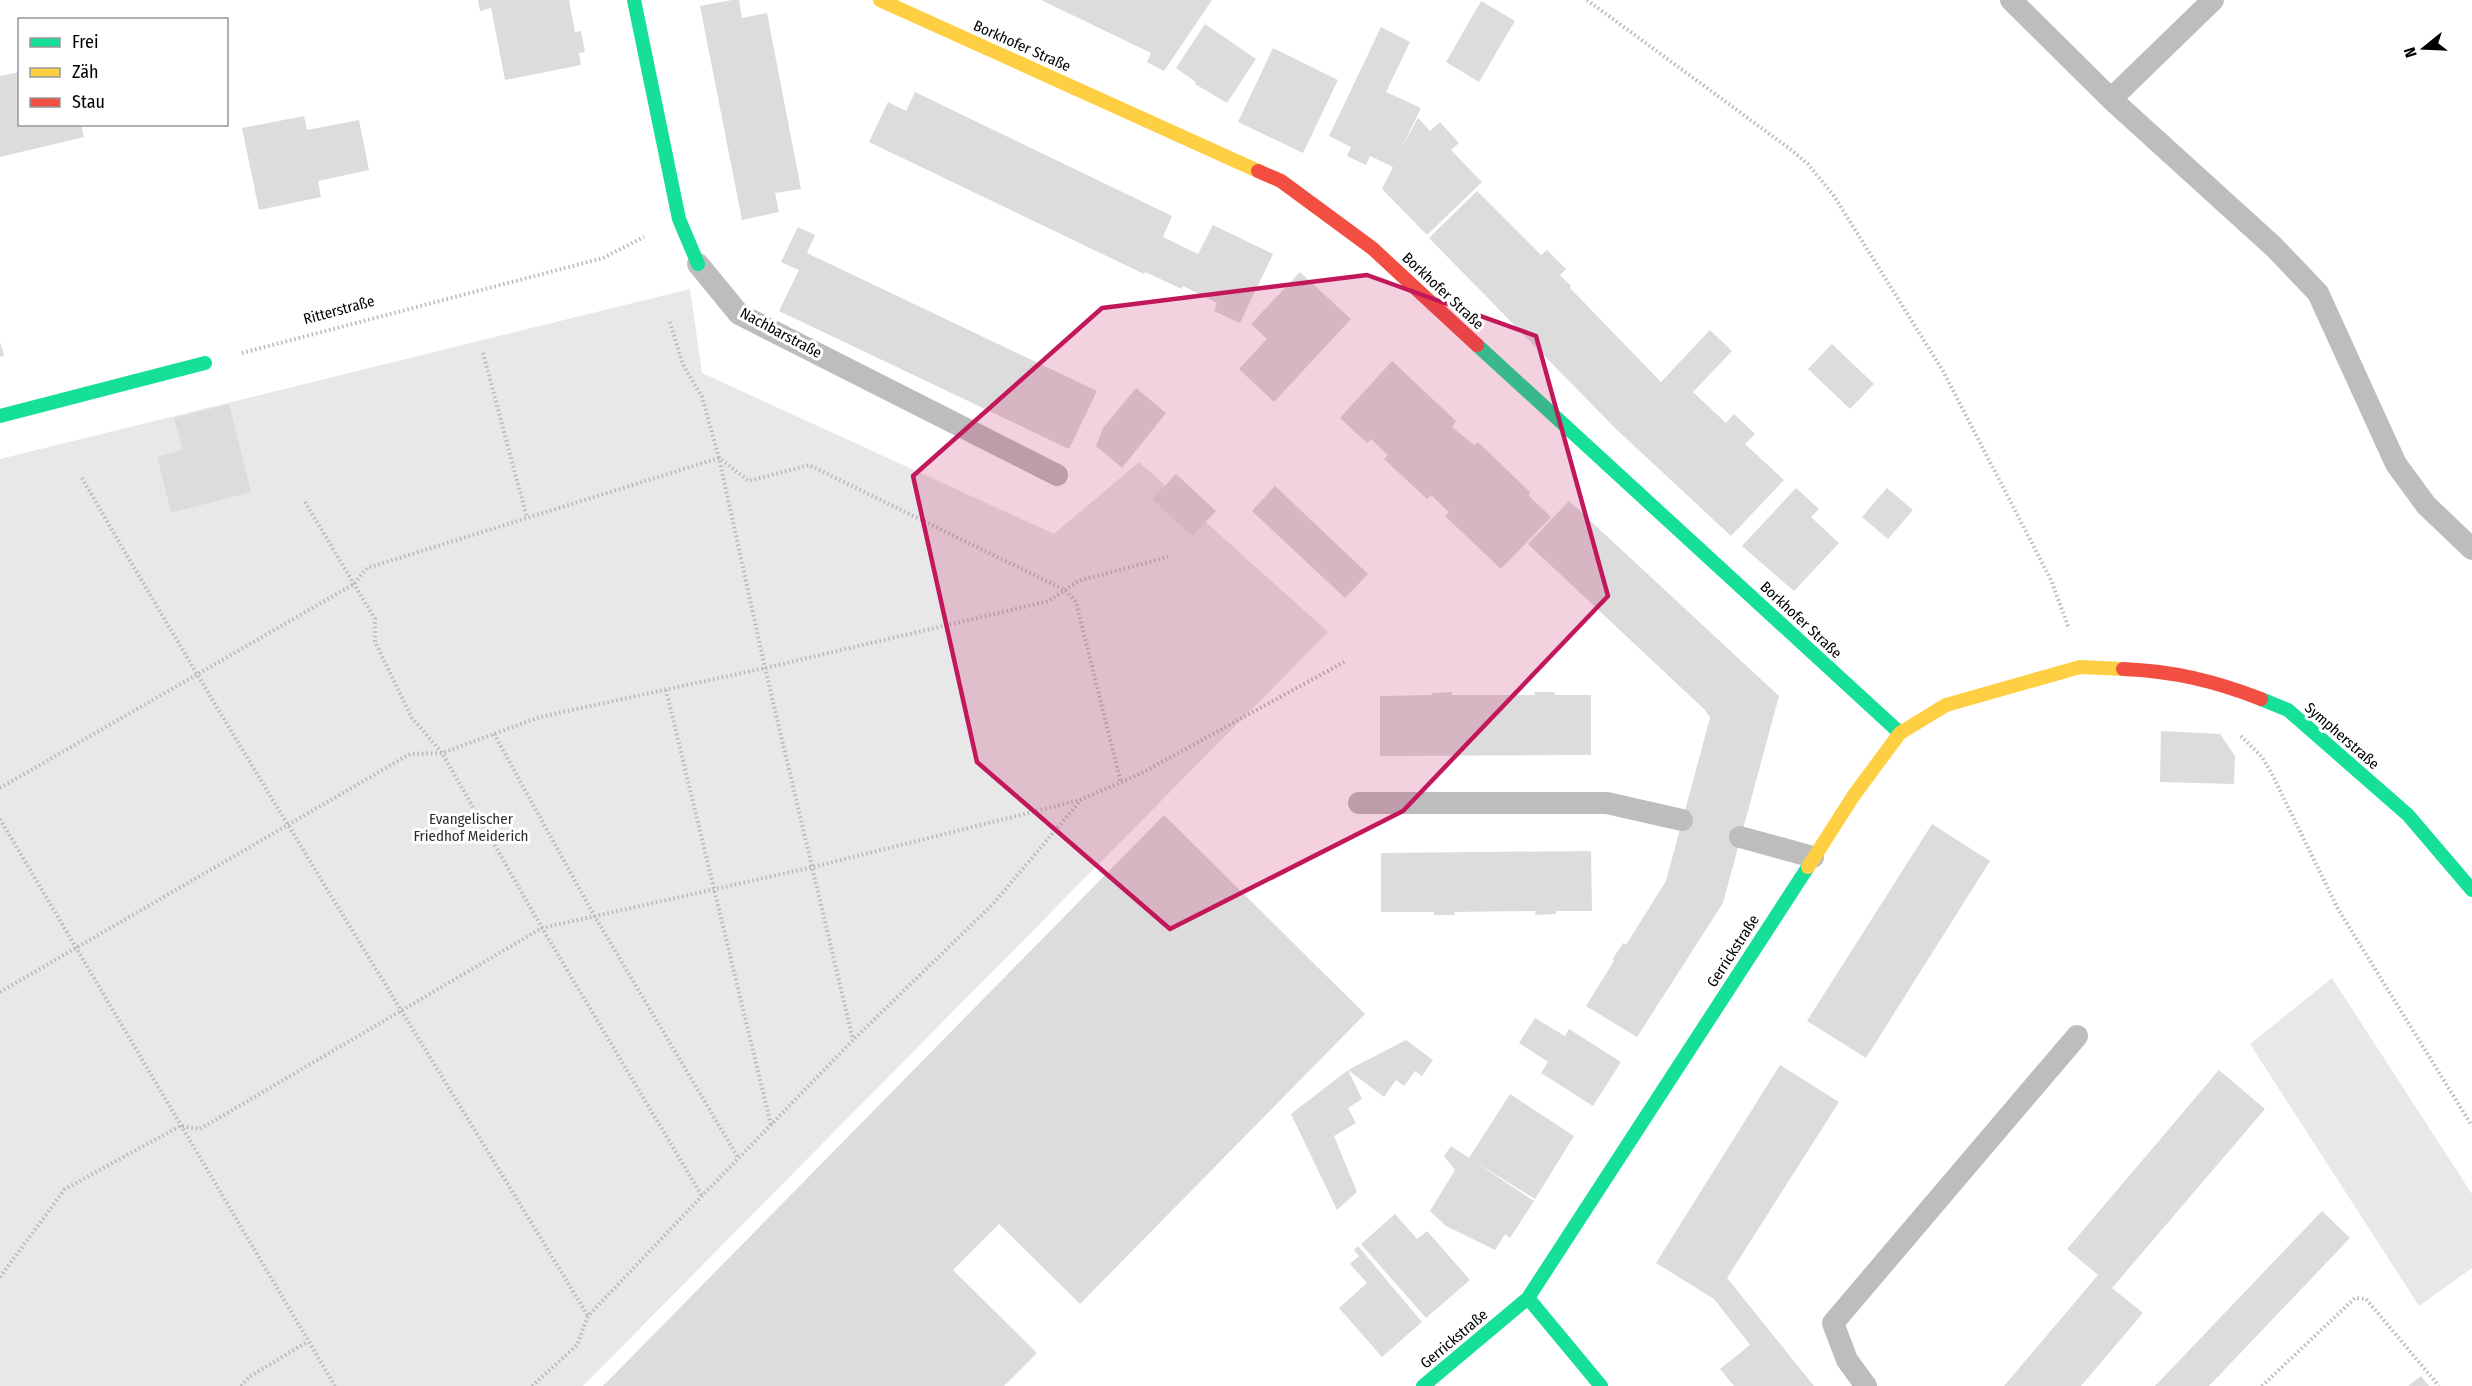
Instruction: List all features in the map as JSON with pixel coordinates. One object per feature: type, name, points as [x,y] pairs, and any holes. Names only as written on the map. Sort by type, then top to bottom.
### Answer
[{"type":"street","name":"Nachbarstraße","points":[[634,0],[679,219],[698,264]]},
{"type":"street","name":"Borkhofer Straße","points":[[880,0],[1281,181],[1372,248],[1900,733]]},
{"type":"street","points":[[0,416],[206,363]]},
{"type":"street","name":"Gerrickstraße","points":[[1423,1386],[1528,1299],[1854,795],[1900,733],[1946,705],[2080,667],[2152,670]]},
{"type":"street","name":"Sympherstraße","points":[[2152,670],[2220,683],[2288,710],[2408,815],[2472,890]]},
{"type":"street","points":[[1528,1299],[1601,1386]]},
{"type":"lane","points":[[2011,0],[2111,99],[2274,247],[2318,292],[2397,464],[2426,505],[2472,549]]},
{"type":"lane","points":[[2111,99],[2213,0]]},
{"type":"lane","name":"Nachbarstraße","points":[[698,264],[739,314],[1057,475]]},
{"type":"lane","points":[[1359,803],[1607,803],[1682,820]]},
{"type":"lane","points":[[1740,837],[1814,857]]},
{"type":"lane","points":[[1866,1386],[1847,1360],[1833,1323],[2077,1036]]},
{"type":"path","points":[[1587,0],[1790,148],[1808,164],[1834,196],[1943,371],[1978,437],[2051,580],[2080,667]]},
{"type":"path","name":"Ritterstraße","points":[[206,363],[603,258],[679,219]]},
{"type":"path","points":[[670,322],[682,365],[702,397],[719,458],[765,668],[853,1040]]},
{"type":"path","points":[[483,354],[527,518]]},
{"type":"path","points":[[0,788],[354,584],[367,568],[719,458]]},
{"type":"path","points":[[719,458],[749,481],[809,465],[1065,590],[1076,602],[1121,783]]},
{"type":"path","points":[[82,478],[195,674],[289,823],[588,1316]]},
{"type":"path","points":[[305,502],[375,619],[375,642],[412,718],[442,753],[542,928],[702,1196]]},
{"type":"path","points":[[0,992],[410,754],[442,753],[540,717],[765,668],[1049,601],[1078,580],[1168,557]]},
{"type":"path","points":[[0,1277],[65,1189],[180,1126],[200,1129],[542,928],[813,867],[1080,800],[1121,783],[1202,742],[1344,662]]},
{"type":"path","points":[[2220,683],[2236,732],[2262,757],[2338,909],[2472,1126]]},
{"type":"path","points":[[666,690],[771,1125]]},
{"type":"path","points":[[494,734],[595,917],[739,1159]]},
{"type":"path","points":[[532,1386],[577,1345],[588,1316],[702,1196],[853,1040],[993,904],[1080,800]]},
{"type":"path","points":[[0,819],[335,1386]]},
{"type":"path","points":[[2262,1386],[2355,1298],[2366,1299],[2439,1386]]},
{"type":"path","points":[[241,1386],[249,1377],[307,1341]]},
{"type":"highlighted area","points":[[1367,275],[1536,336],[1608,596],[1403,811],[1170,929],[977,762],[913,476],[1102,308]]},
{"type":"green space","name":"Evangelischer Friedhof Meiderich","points":[[690,289],[702,373],[1054,534],[1139,462],[1328,632],[583,1386],[0,1386],[0,459]]},
{"type":"green space","points":[[2332,978],[2472,1194],[2472,1268],[2419,1306],[2250,1044]]},
{"type":"building","points":[[478,0],[569,0],[575,32],[581,31],[585,52],[579,53],[581,65],[505,80],[491,8],[480,11]]},
{"type":"building","points":[[739,0],[742,18],[767,13],[801,189],[775,193],[779,212],[742,220],[700,6]]},
{"type":"building","points":[[1041,0],[1212,0],[1164,71],[1147,62],[1151,53]]},
{"type":"building","points":[[1481,1],[1515,21],[1479,82],[1446,62]]},
{"type":"building","points":[[1205,24],[1256,59],[1227,103],[1195,84],[1196,82],[1176,68]]},
{"type":"building","points":[[1381,27],[1410,42],[1386,92],[1421,108],[1401,149],[1418,118],[1430,131],[1440,122],[1459,143],[1451,150],[1482,182],[1427,235],[1382,189],[1393,167],[1370,156],[1366,165],[1347,156],[1351,147],[1329,136]]},
{"type":"building","points":[[1273,48],[1338,80],[1303,153],[1238,122]]},
{"type":"building","points":[[18,72],[18,126],[81,126],[84,137],[0,157],[0,76]]},
{"type":"building","points":[[915,92],[1172,216],[1163,237],[1198,254],[1213,225],[1273,254],[1240,323],[1214,311],[1217,303],[1183,286],[1182,289],[1145,272],[1144,274],[869,142],[888,102],[906,111]]},
{"type":"building","points":[[304,116],[307,130],[359,120],[369,170],[318,181],[321,197],[259,210],[242,128]]},
{"type":"building","points":[[1477,191],[1541,255],[1547,250],[1566,269],[1560,275],[1571,286],[1570,288],[1661,382],[1710,330],[1732,351],[1693,392],[1726,423],[1734,414],[1755,434],[1745,444],[1784,480],[1731,536],[1616,429],[1429,238]]},
{"type":"building","points":[[798,227],[815,235],[807,253],[1097,391],[1069,449],[779,311],[799,270],[781,262]]},
{"type":"building","points":[[1300,272],[1351,319],[1274,402],[1239,369],[1267,339],[1251,324]]},
{"type":"building","points":[[0,342],[4,356],[0,357]]},
{"type":"building","points":[[1832,344],[1874,384],[1850,409],[1808,369]]},
{"type":"building","points":[[1392,361],[1456,421],[1452,427],[1474,445],[1478,442],[1530,492],[1529,496],[1551,517],[1501,569],[1445,516],[1449,512],[1431,495],[1427,499],[1384,459],[1388,455],[1371,439],[1367,443],[1340,418]]},
{"type":"building","points":[[1136,388],[1166,413],[1122,468],[1096,446],[1103,428]]},
{"type":"building","points":[[229,404],[251,492],[171,513],[157,457],[183,450],[174,418]]},
{"type":"building","points":[[1176,474],[1216,511],[1192,536],[1152,499]]},
{"type":"building","points":[[1275,486],[1368,574],[1345,598],[1252,511]]},
{"type":"building","points":[[1796,488],[1819,509],[1811,517],[1839,543],[1794,591],[1742,546]]},
{"type":"building","points":[[1887,488],[1913,510],[1888,539],[1862,517]]},
{"type":"building","points":[[1569,501],[1779,696],[1723,903],[1637,1037],[1586,1006],[1614,961],[1612,960],[1623,943],[1626,945],[1666,881],[1710,718],[1705,710],[1528,544]]},
{"type":"building","points":[[1452,692],[1452,695],[1535,695],[1534,692],[1555,692],[1555,695],[1591,695],[1591,755],[1380,756],[1380,696],[1432,695],[1432,693]]},
{"type":"building","points":[[2161,731],[2220,734],[2235,756],[2234,784],[2160,782]]},
{"type":"building","points":[[1164,815],[1365,1014],[1080,1304],[999,1224],[953,1270],[1037,1353],[1004,1386],[603,1386]]},
{"type":"building","points":[[1932,824],[1990,861],[1866,1058],[1807,1021]]},
{"type":"building","points":[[1591,851],[1592,911],[1556,911],[1556,914],[1535,915],[1536,911],[1454,912],[1455,915],[1434,915],[1434,912],[1381,912],[1381,853]]},
{"type":"building","points":[[1535,1018],[1565,1036],[1569,1029],[1621,1062],[1593,1106],[1541,1073],[1548,1062],[1519,1043]]},
{"type":"building","points":[[1406,1040],[1433,1060],[1422,1076],[1415,1071],[1404,1086],[1396,1080],[1384,1097],[1348,1070]]},
{"type":"building","points":[[1780,1065],[1839,1102],[1727,1278],[1814,1386],[1734,1386],[1720,1369],[1750,1345],[1714,1299],[1656,1263]]},
{"type":"building","points":[[1348,1070],[1362,1099],[1348,1108],[1356,1123],[1334,1136],[1357,1192],[1337,1210],[1291,1114]]},
{"type":"building","points":[[2219,1070],[2265,1109],[2112,1288],[2143,1313],[2081,1386],[2004,1386],[2098,1275],[2067,1249]]},
{"type":"building","points":[[1510,1094],[1574,1136],[1535,1199],[1469,1158]]},
{"type":"building","points":[[1451,1146],[1534,1201],[1510,1238],[1505,1234],[1495,1250],[1446,1226],[1430,1211],[1455,1170],[1444,1156]]},
{"type":"building","points":[[2322,1211],[2350,1238],[2209,1386],[2155,1386]]},
{"type":"building","points":[[1395,1214],[1417,1239],[1427,1231],[1470,1280],[1426,1318],[1361,1244]]},
{"type":"building","points":[[1358,1246],[1422,1322],[1382,1357],[1339,1308],[1367,1283],[1350,1264],[1359,1256],[1354,1250]]},
{"type":"building","points":[[2421,1376],[2429,1386],[2408,1386]]},
{"type":"traffic: fast","points":[[634,0],[679,219],[698,264]]},
{"type":"traffic: fast","points":[[1477,345],[1900,733]]},
{"type":"traffic: fast","points":[[0,416],[205,363]]},
{"type":"traffic: fast","points":[[2261,699],[2288,710],[2408,815],[2472,890]]},
{"type":"traffic: fast","points":[[1423,1386],[1528,1298],[1808,867]]},
{"type":"traffic: fast","points":[[1528,1298],[1601,1386]]},
{"type":"traffic: slow","points":[[880,0],[1258,171]]},
{"type":"traffic: slow","points":[[1808,867],[1854,795],[1900,733],[1946,705],[2080,667],[2123,669]]},
{"type":"traffic: jam","points":[[1258,171],[1281,181],[1372,248],[1477,345]]},
{"type":"traffic: jam","points":[[2123,669],[2194,678],[2261,699]]}]
